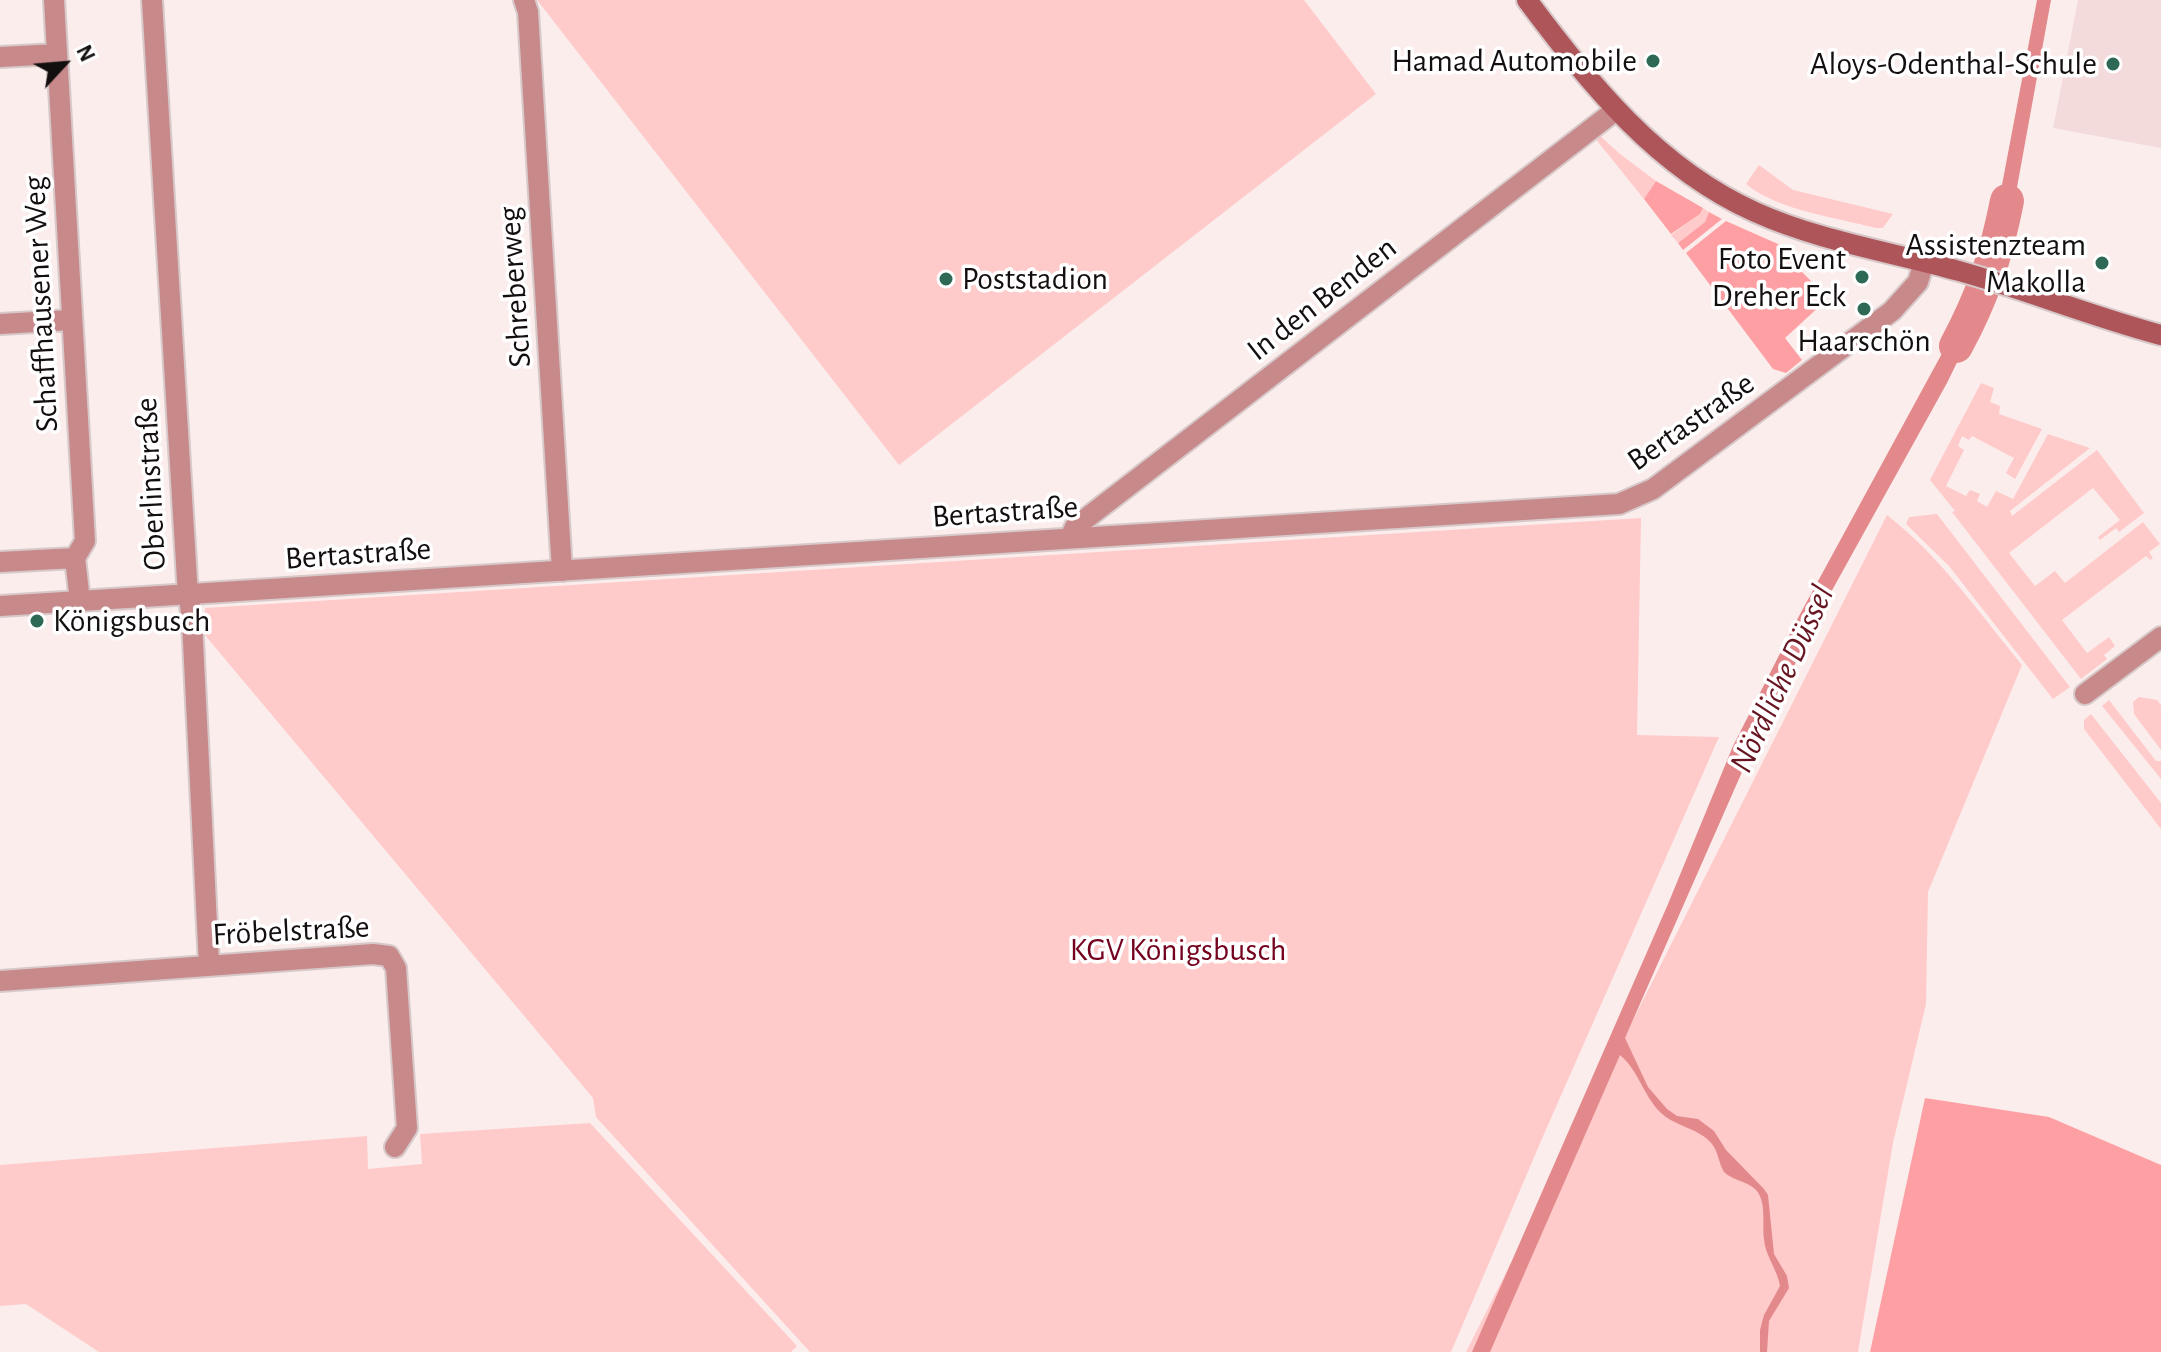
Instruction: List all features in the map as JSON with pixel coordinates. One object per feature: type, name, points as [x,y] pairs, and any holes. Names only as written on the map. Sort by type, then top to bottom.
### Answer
[{"type":"main road","points":[[1527,0],[1616,110],[1693,175],[1753,211],[1824,236],[1962,271],[2161,335]]},
{"type":"street","name":"Schaffhausener Weg","points":[[54,0],[85,541],[75,558],[80,601]]},
{"type":"street","name":"Oberlinstraße","points":[[152,0],[192,620],[209,965]]},
{"type":"street","name":"Schreberweg","points":[[524,0],[528,12],[562,571]]},
{"type":"street","points":[[0,57],[57,54]]},
{"type":"street","name":"In den Benden","points":[[1070,538],[1075,527],[1616,110]]},
{"type":"street","name":"Bertastraße","points":[[0,606],[1619,504],[1653,489],[1886,316],[1912,291],[1924,262]]},
{"type":"street","points":[[0,324],[71,320]]},
{"type":"street","points":[[0,562],[75,558]]},
{"type":"street","points":[[2085,694],[2161,637]]},
{"type":"street","name":"Fröbelstraße","points":[[0,981],[373,954],[389,956],[396,968],[407,1128],[395,1147]]},
{"type":"shaded area","name":"Aloys-Odenthal-Schule","points":[[2078,0],[2161,0],[2161,148],[2053,128]]},
{"type":"shaded area","points":[[1656,181],[1703,208],[1700,214],[1671,234],[1644,199]]},
{"type":"shaded area","points":[[1709,212],[1722,219],[1683,250],[1678,243],[1705,222]]},
{"type":"shaded area","points":[[1726,221],[1787,248],[1785,255],[1814,284],[1810,287],[1822,304],[1785,338],[1802,360],[1786,373],[1773,369],[1686,253]]},
{"type":"shaded area","points":[[1925,1098],[2049,1117],[2161,1165],[2161,1352],[1870,1352]]},
{"type":"green space","name":"Poststadion","points":[[537,0],[1304,0],[1376,94],[899,465]]},
{"type":"green space","points":[[1598,134],[1656,181],[1644,199],[1594,137]]},
{"type":"green space","points":[[1759,165],[1793,190],[1893,214],[1883,228],[1876,228],[1790,207],[1746,184]]},
{"type":"green space","points":[[1703,208],[1709,212],[1705,222],[1678,243],[1671,235],[1700,214]]},
{"type":"green space","points":[[1981,383],[1994,388],[1990,402],[2000,406],[1999,414],[2042,429],[2015,479],[2006,473],[2014,458],[1972,436],[1969,440],[1962,436],[1958,446],[1964,450],[1946,486],[1966,496],[1970,490],[1980,494],[1977,501],[1987,507],[1996,491],[2013,499],[2048,434],[2090,448],[2010,511],[2012,516],[2097,450],[2144,513],[2119,532],[2116,528],[2100,540],[2098,537],[2120,520],[2093,488],[2009,553],[2035,586],[2055,571],[2065,583],[2143,522],[2160,544],[2149,552],[2153,558],[2150,560],[2146,556],[2062,620],[2087,653],[2109,637],[2115,646],[2104,655],[2107,659],[2081,679],[1930,480]]},
{"type":"green space","points":[[1937,514],[2070,687],[2053,699],[1949,566],[1906,524],[1909,517]]},
{"type":"green space","points":[[1887,515],[1942,567],[2022,665],[1928,892],[1926,1004],[1893,1143],[1858,1352],[1466,1352]]},
{"type":"green space","name":"KGV Königsbusch","points":[[1641,518],[1637,735],[1719,737],[1451,1352],[810,1352],[596,1117],[593,1098],[204,634],[205,608]]},
{"type":"green space","points":[[2139,697],[2157,700],[2161,705],[2161,750],[2134,714],[2133,702]]},
{"type":"green space","points":[[2109,700],[2156,761],[2161,761],[2161,779],[2102,706]]},
{"type":"green space","points":[[2091,714],[2161,803],[2161,829],[2084,729],[2084,720]]},
{"type":"green space","points":[[590,1123],[797,1346],[791,1352],[99,1352],[26,1304],[0,1306],[0,1165],[367,1136],[368,1169],[422,1164],[420,1134]]},
{"type":"water","points":[[2037,0],[2051,0],[2006,248],[1991,243]]},
{"type":"water","points":[[1970,302],[1984,307],[1947,383],[1825,603],[1742,772],[1625,1038],[1648,1087],[1667,1109],[1677,1116],[1698,1119],[1714,1131],[1726,1150],[1768,1195],[1774,1254],[1787,1276],[1789,1288],[1769,1321],[1767,1352],[1760,1352],[1760,1330],[1764,1315],[1780,1286],[1765,1245],[1763,1207],[1759,1195],[1753,1187],[1724,1172],[1714,1147],[1706,1138],[1659,1111],[1620,1055],[1490,1352],[1472,1352],[1668,904],[1733,746],[1799,616]]},
{"type":"waterway","name":"Nördliche Düssel","points":[[1956,346],[1988,275],[2007,201]]},
{"type":"place","name":"Hamad Automobile","points":[[1653,61]]},
{"type":"place","name":"Aloys-Odenthal-Schule","points":[[2113,64]]},
{"type":"place","name":"Assistenzteam Makolla","points":[[2102,263]]},
{"type":"place","name":"Foto Event Dreher Eck","points":[[1862,277]]},
{"type":"place","name":"Poststadion","points":[[946,279]]},
{"type":"place","name":"Haarschön","points":[[1864,309]]},
{"type":"place","name":"Königsbusch","points":[[37,621]]}]
